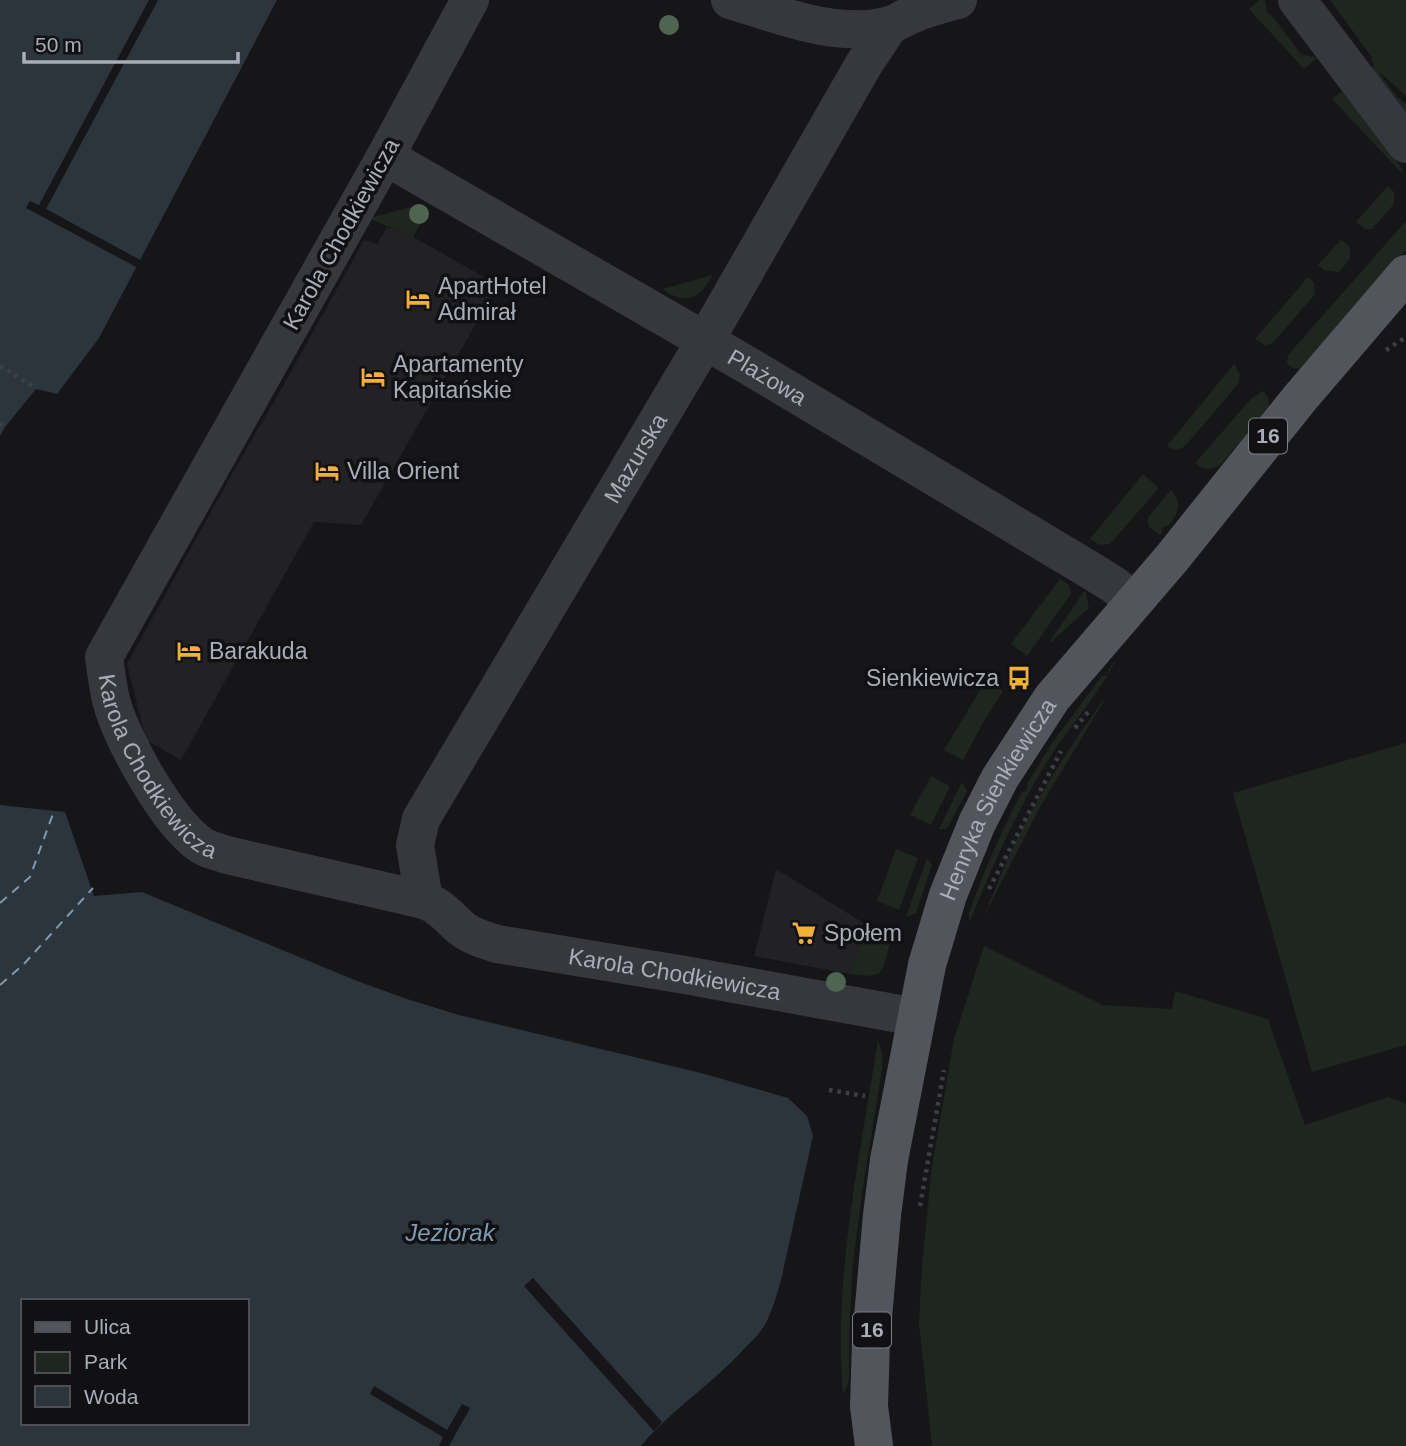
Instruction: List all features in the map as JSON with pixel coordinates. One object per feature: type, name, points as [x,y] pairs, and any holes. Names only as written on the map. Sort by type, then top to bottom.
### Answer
[{"type":"main road","name":"Henryka Sienkiewicza","points":[[874,1446],[869,1406],[871,1340],[882,1214],[890,1160],[927,965],[948,895],[977,823],[1000,778],[1052,698],[1172,558],[1300,398],[1406,274]]},
{"type":"street","name":"Karola Chodkiewicza","points":[[470,0],[385,157],[104,657],[112,702],[129,745],[154,790],[180,828],[203,847],[227,855],[424,900],[434,904],[463,929],[497,944],[916,1017]]},
{"type":"street","points":[[730,0],[818,26],[841,30],[864,30],[890,25],[958,0]]},
{"type":"street","points":[[1297,0],[1406,144]]},
{"type":"street","name":"Mazurska","points":[[424,900],[415,845],[421,819],[705,341],[864,64],[890,25]]},
{"type":"street","name":"Plażowa","points":[[396,162],[705,341],[1090,570],[1134,601]]},
{"type":"path","points":[[1384,352],[1406,337]]},
{"type":"path","points":[[0,366],[36,388]]},
{"type":"path","points":[[1075,728],[1092,706]]},
{"type":"path","points":[[986,896],[1061,751]]},
{"type":"path","points":[[920,1206],[944,1069]]},
{"type":"path","points":[[829,1090],[865,1096]]},
{"type":"shaded area","points":[[387,227],[403,231],[498,285],[361,525],[314,522],[181,760],[146,740],[127,664],[364,240],[377,244]]},
{"type":"shaded area","points":[[776,869],[867,925],[850,974],[754,956]]},
{"type":"green space","points":[[1259,0],[1265,0],[1267,12],[1301,54],[1317,58],[1304,69],[1249,9]]},
{"type":"green space","points":[[1330,0],[1406,0],[1406,96],[1377,70],[1397,97],[1406,104],[1406,126],[1371,80],[1371,56]]},
{"type":"green space","points":[[1342,91],[1403,170],[1401,172],[1332,99]]},
{"type":"green space","points":[[1388,186],[1394,192],[1394,204],[1372,229],[1365,229],[1356,222]]},
{"type":"green space","points":[[419,205],[428,211],[413,237],[369,218]]},
{"type":"green space","points":[[1405,222],[1406,250],[1306,366],[1298,369],[1291,367],[1287,363],[1288,355]]},
{"type":"green space","points":[[1341,240],[1350,247],[1350,259],[1339,272],[1324,270],[1318,265]]},
{"type":"green space","points":[[713,275],[703,290],[692,297],[679,297],[662,289]]},
{"type":"green space","points":[[1308,277],[1314,282],[1315,294],[1274,342],[1266,346],[1255,339]]},
{"type":"green space","points":[[1234,364],[1240,374],[1239,383],[1185,446],[1172,449],[1167,446]]},
{"type":"green space","points":[[1262,391],[1268,399],[1268,410],[1220,465],[1207,469],[1195,463],[1250,400]]},
{"type":"green space","points":[[1143,474],[1159,488],[1110,544],[1100,545],[1090,539]]},
{"type":"green space","points":[[1171,490],[1177,499],[1177,513],[1160,535],[1148,526],[1148,517]]},
{"type":"green space","points":[[1060,579],[1069,585],[1071,594],[1027,656],[1011,644]]},
{"type":"green space","points":[[1085,590],[1089,608],[1051,642],[1050,641]]},
{"type":"green space","points":[[1116,659],[1110,671],[1094,695],[1052,754],[1029,794],[969,920],[969,913],[987,867],[1022,792],[1026,791],[1027,784],[1052,743],[1102,676],[1106,676]]},
{"type":"green space","points":[[986,680],[1003,691],[963,760],[944,750]]},
{"type":"green space","points":[[1104,699],[1039,809],[982,920],[1010,853],[1030,814],[1060,763]]},
{"type":"green space","points":[[1406,743],[1406,1045],[1312,1072],[1233,793]]},
{"type":"green space","points":[[931,776],[950,786],[931,825],[910,815]]},
{"type":"green space","points":[[962,782],[967,791],[947,829],[939,829]]},
{"type":"green space","points":[[896,849],[918,858],[899,910],[877,901]]},
{"type":"green space","points":[[927,858],[932,865],[916,913],[906,917]]},
{"type":"green space","points":[[864,933],[890,942],[883,968],[876,975],[850,974]]},
{"type":"green space","points":[[984,946],[1103,1005],[1172,1009],[1175,991],[1268,1019],[1305,1125],[1388,1097],[1406,1104],[1406,1446],[932,1446],[919,1323],[932,1166],[954,1039]]},
{"type":"green space","points":[[878,1040],[883,1055],[882,1069],[853,1263],[849,1381],[843,1395],[841,1350],[845,1261],[856,1172]]},
{"type":"water","points":[[0,0],[277,0],[99,338],[57,394],[36,389],[0,436]]},
{"type":"water","name":"Jeziorak","points":[[0,805],[65,812],[94,896],[142,892],[407,999],[459,1015],[701,1073],[788,1098],[807,1116],[813,1136],[781,1280],[767,1321],[731,1363],[665,1421],[641,1446],[0,1446]]},
{"type":"pier","points":[[149,0],[158,0],[46,209],[144,262],[140,269],[26,208],[30,201],[39,205]]},
{"type":"pier","points":[[533,1278],[662,1422],[654,1431],[524,1286]]},
{"type":"pier","points":[[374,1386],[447,1430],[462,1404],[470,1408],[449,1446],[439,1446],[443,1437],[370,1394]]},
{"type":"ferry route","points":[[0,903],[30,877],[54,811]]},
{"type":"ferry route","points":[[0,985],[23,965],[93,888]]},
{"type":"place","name":"ApartHotel Admirał","points":[[418,299]]},
{"type":"place","name":"Apartamenty Kapitańskie","points":[[373,377]]},
{"type":"place","name":"Villa Orient","points":[[327,471]]},
{"type":"place","name":"Barakuda","points":[[189,651]]},
{"type":"place","name":"Sienkiewicza","points":[[1019,678]]},
{"type":"place","name":"Społem","points":[[804,933]]}]
